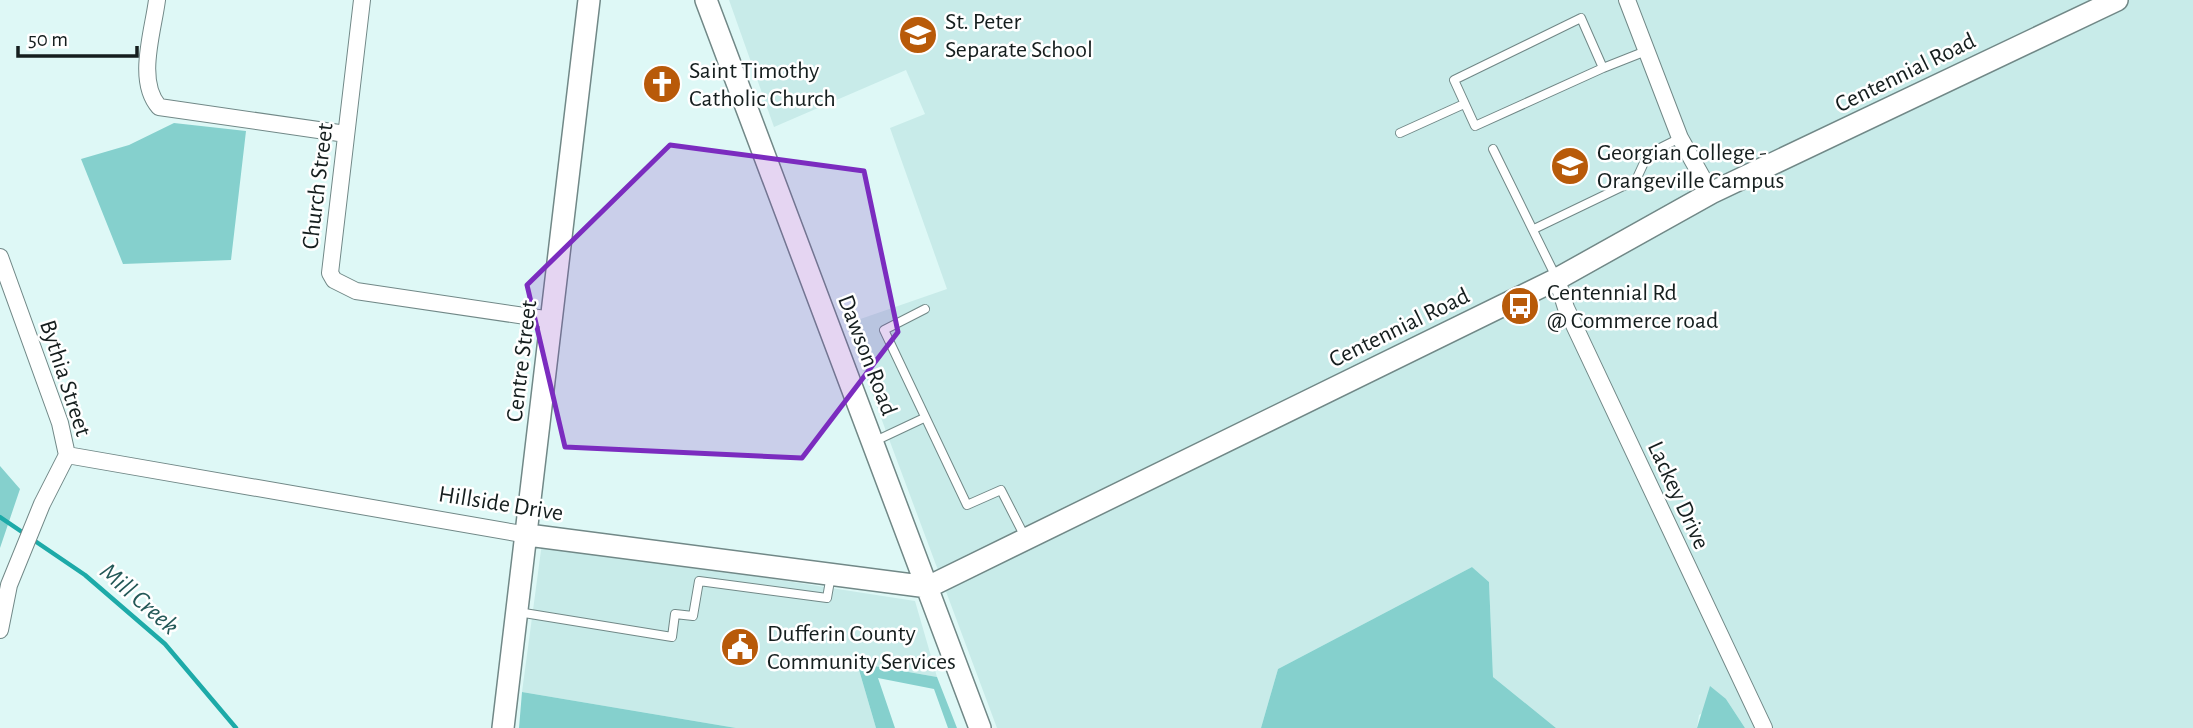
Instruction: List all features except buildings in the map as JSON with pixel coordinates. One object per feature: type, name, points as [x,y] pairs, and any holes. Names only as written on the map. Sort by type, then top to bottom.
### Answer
[{"type":"street","points":[[157,0],[147,72],[150,97],[159,107],[346,134]]},
{"type":"street","name":"Church Street","points":[[362,0],[330,273],[334,280],[356,291],[552,320]]},
{"type":"street","name":"Centre Street","points":[[503,728],[528,535],[589,0]]},
{"type":"street","name":"Dawson Road","points":[[706,0],[980,728]]},
{"type":"street","points":[[1627,0],[1681,138],[1712,193]]},
{"type":"street","name":"Centennial Road","points":[[928,587],[1557,279],[1712,193],[2117,0]]},
{"type":"street","name":"Bythia Street","points":[[0,257],[60,424],[67,455],[42,504],[9,585],[0,630]]},
{"type":"street","name":"Lackey Drive","points":[[1557,279],[1566,308],[1764,728]]},
{"type":"street","name":"Hillside Drive","points":[[67,455],[528,535],[928,587]]},
{"type":"lane","points":[[1603,68],[1581,18],[1454,80],[1475,126],[1646,51]]},
{"type":"lane","points":[[1400,133],[1464,104]]},
{"type":"lane","points":[[1534,229],[1636,180],[1648,154],[1681,138]]},
{"type":"lane","points":[[1493,149],[1557,279]]},
{"type":"lane","points":[[925,309],[884,330],[967,505],[1001,490],[1026,539]]},
{"type":"lane","points":[[873,442],[924,418]]},
{"type":"lane","points":[[518,612],[672,637],[675,614],[693,615],[699,580],[827,598],[831,575]]},
{"type":"highlighted area","points":[[670,145],[864,171],[898,332],[802,458],[565,447],[527,285]]},
{"type":"shaded area","points":[[729,0],[2193,0],[2193,728],[1745,728],[1726,699],[1699,715],[1697,728],[1556,728],[1493,677],[1489,582],[1472,567],[1278,669],[1261,728],[997,728],[846,324],[947,289],[890,128],[925,114],[906,70],[774,127]]},
{"type":"shaded area","points":[[174,123],[246,131],[231,260],[123,264],[81,159],[129,145]]},
{"type":"shaded area","points":[[0,466],[20,489],[0,548]]},
{"type":"shaded area","points":[[542,543],[915,601],[937,677],[857,663],[876,728],[736,728],[522,692]]},
{"type":"shaded area","points":[[1472,567],[1489,582],[1493,677],[1556,728],[1261,728],[1278,669]]},
{"type":"shaded area","points":[[857,663],[937,677],[957,728],[948,728],[934,689],[878,678],[895,728],[876,728]]},
{"type":"shaded area","points":[[1710,686],[1726,699],[1745,728],[1697,728]]},
{"type":"shaded area","points":[[522,692],[736,728],[519,728]]},
{"type":"waterway","name":"Mill Creek","points":[[0,517],[25,534]]},
{"type":"waterway","name":"Mill Creek","points":[[32,539],[85,575],[165,644],[236,728]]},
{"type":"place","name":"St. Peter Separate School","points":[[918,35]]},
{"type":"place","name":"Saint Timothy Catholic Church","points":[[662,84]]},
{"type":"place","name":"Georgian College - Orangeville Campus","points":[[1570,166]]},
{"type":"place","name":"Centennial Rd @ Commerce road","points":[[1520,306]]},
{"type":"place","name":"Dufferin County Community Services","points":[[740,647]]}]
